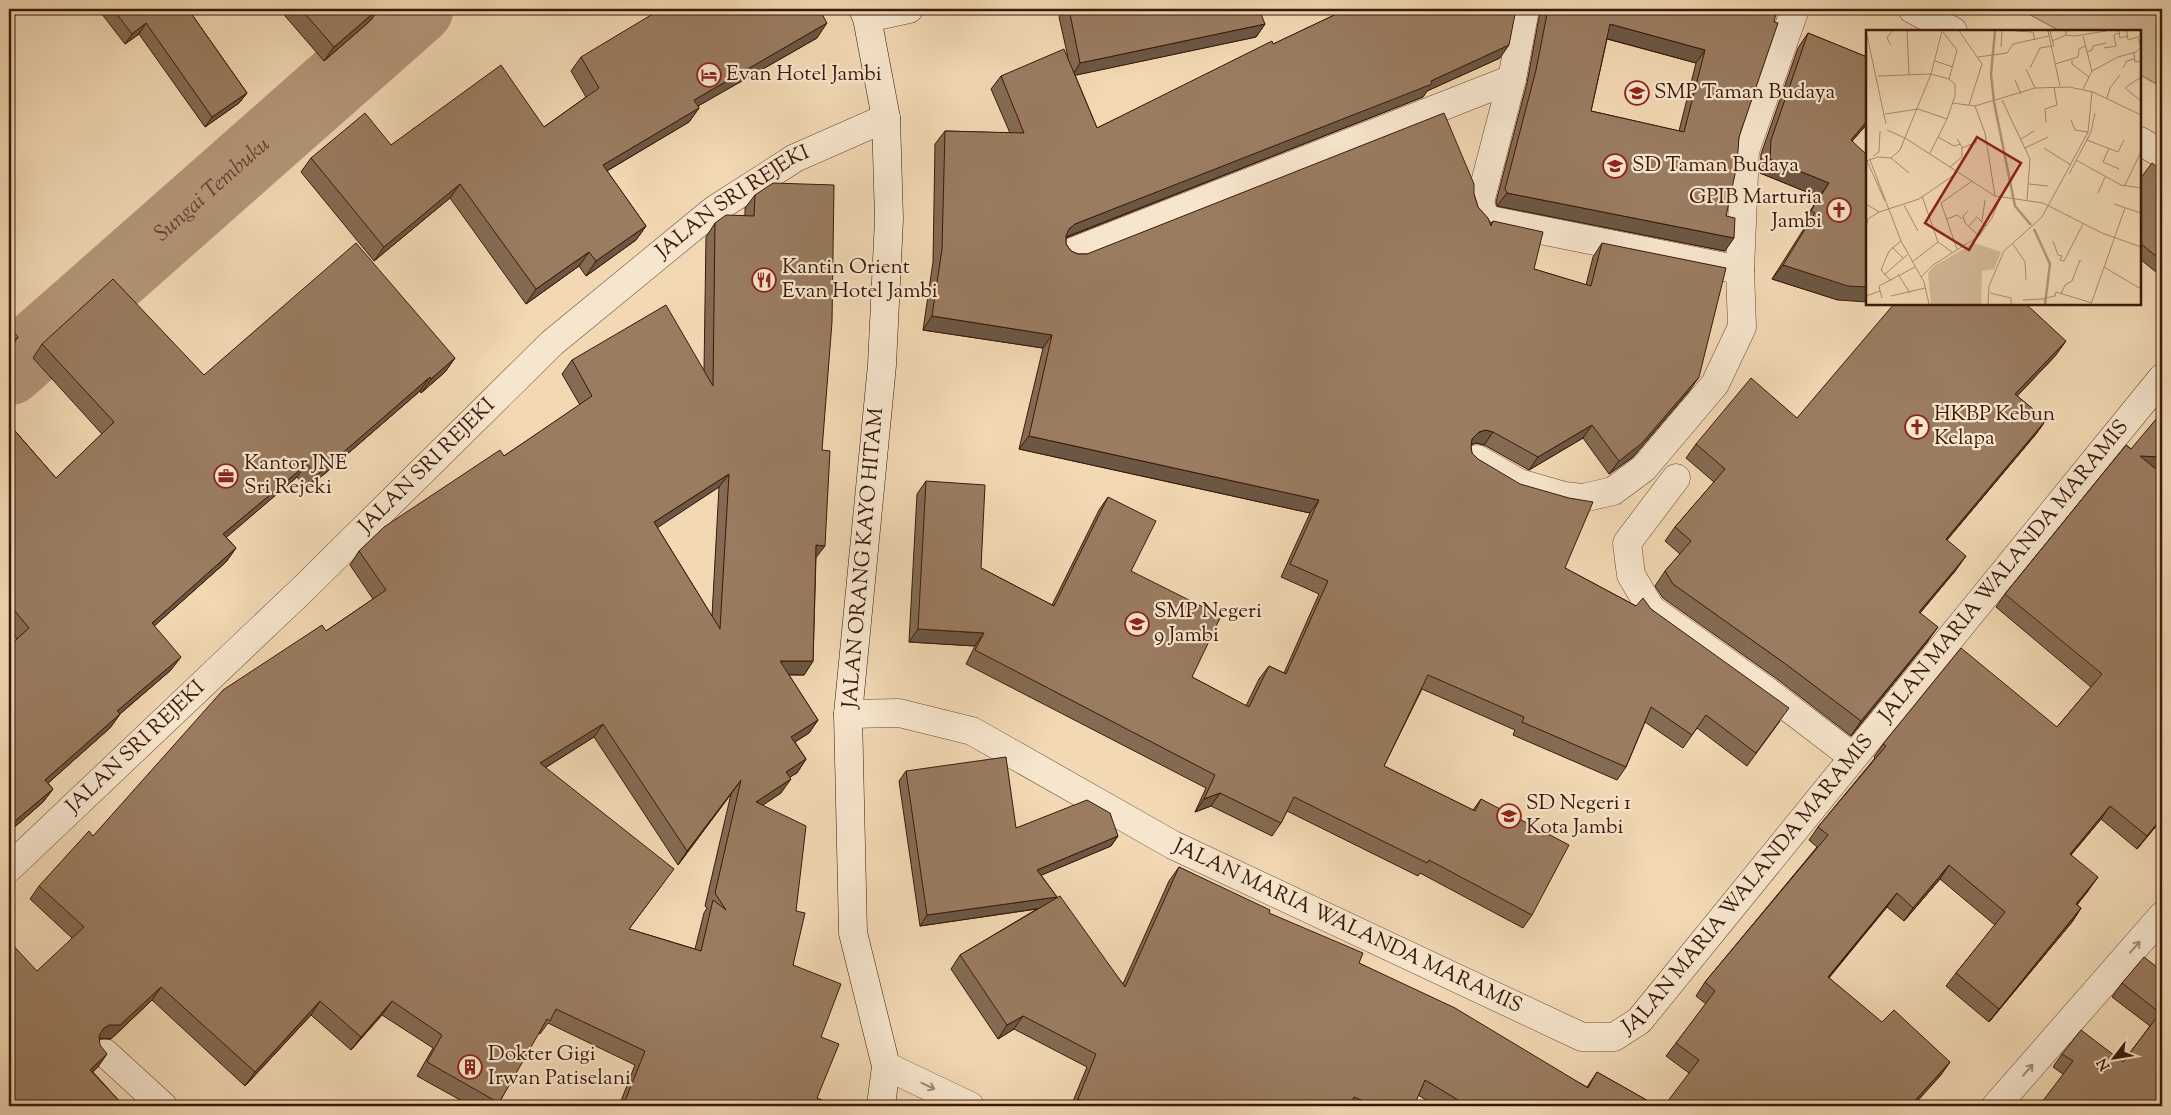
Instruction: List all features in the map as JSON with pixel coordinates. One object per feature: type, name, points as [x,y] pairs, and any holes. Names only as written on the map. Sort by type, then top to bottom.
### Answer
[{"type":"street","points":[[865,14],[909,9]]},
{"type":"street","points":[[1525,9],[1512,79],[1480,202],[1484,215],[1490,220],[1740,270]]},
{"type":"street","points":[[1477,460],[1519,482],[1564,496],[1583,498],[1613,491],[1644,468],[1715,384],[1742,327],[1740,270],[1745,151],[1795,9]]},
{"type":"street","points":[[1912,9],[1951,30]]},
{"type":"street","name":"JALAN ORANG KAYO HITAM","points":[[865,14],[886,118],[890,219],[882,356],[848,714],[854,933],[886,1066],[881,1106]]},
{"type":"street","points":[[1072,252],[1512,79]]},
{"type":"street","name":"JALAN SRI REJEKI","points":[[9,868],[302,590],[552,343],[714,210],[795,158],[886,118]]},
{"type":"street","points":[[2141,142],[2162,154]]},
{"type":"street","name":"JALAN MARIA WALANDA MARAMIS","points":[[848,714],[900,713],[972,731],[1173,845],[1582,1036],[1614,1037],[1639,1021],[2162,378]]},
{"type":"street","points":[[1676,478],[1627,543],[1630,575],[1651,609],[1768,692],[1853,757]]},
{"type":"street","points":[[1996,1106],[2162,916]]},
{"type":"street","points":[[105,1054],[163,1106]]},
{"type":"street","points":[[886,1066],[970,1106]]},
{"type":"shaded area","points":[[2019,9],[2162,9],[2162,87],[2141,76],[2141,30],[2058,30]]},
{"type":"building","points":[[113,9],[188,9],[247,93],[212,117],[146,23],[132,34]]},
{"type":"building","points":[[301,9],[378,9],[334,47]]},
{"type":"building","points":[[661,9],[819,9],[827,23],[694,100],[699,108],[603,165],[646,226],[596,261],[589,252],[536,289],[460,184],[384,247],[311,158],[365,113],[391,145],[501,65],[544,127],[599,88],[581,57]]},
{"type":"building","points":[[1069,9],[1190,9],[1191,12],[1199,9],[1259,9],[1265,24],[1080,63]]},
{"type":"building","points":[[1347,9],[1516,9],[1509,45],[1431,81],[1432,84],[1075,224],[1069,229],[1066,236],[1066,244],[1071,251],[1078,254],[1087,254],[1444,113],[1474,184],[1474,194],[1478,207],[1488,218],[1491,226],[1493,221],[1543,232],[1534,269],[1591,286],[1602,243],[1726,268],[1699,377],[1642,443],[1619,461],[1592,425],[1538,457],[1486,430],[1479,432],[1472,439],[1472,453],[1478,459],[1520,484],[1569,498],[1593,502],[1565,568],[1636,606],[1643,598],[1651,609],[1789,708],[1756,753],[1706,715],[1692,735],[1651,707],[1626,767],[1522,722],[1524,717],[1428,675],[1384,766],[1475,811],[1481,799],[1569,845],[1532,915],[1429,860],[1427,863],[1294,797],[1281,823],[1220,793],[1204,799],[1215,775],[975,650],[984,633],[918,629],[926,481],[985,485],[981,568],[1054,606],[1108,497],[1156,521],[1131,571],[1221,616],[1192,677],[1249,707],[1269,666],[1286,674],[1328,581],[1290,564],[1319,500],[1029,436],[1052,335],[932,316],[942,249],[945,131],[1024,133],[1001,76],[1064,49],[1097,128],[1272,41],[1273,44]]},
{"type":"building","points":[[1548,9],[1777,9],[1774,22],[1778,23],[1739,137],[1737,165],[1726,216],[1735,218],[1734,238],[1507,193],[1505,189],[1536,70]],"holes":[[[1610,24],[1705,50],[1684,132],[1591,111]]]},
{"type":"building","points":[[1808,33],[1866,57],[1866,122],[1851,140],[1866,154],[1866,287],[1848,286],[1783,265],[1815,213],[1811,211],[1829,183],[1770,159],[1771,140]]},
{"type":"building","points":[[2152,163],[2162,171],[2162,261],[2141,244],[2141,178]]},
{"type":"building","points":[[773,183],[834,185],[832,322],[822,450],[830,451],[825,546],[816,545],[813,661],[780,661],[818,720],[791,737],[806,759],[786,772],[791,779],[756,802],[806,826],[796,911],[805,913],[793,965],[841,984],[821,1037],[839,1044],[817,1098],[827,1102],[825,1106],[623,1106],[645,1051],[556,1009],[550,1021],[547,1019],[499,1103],[427,1062],[442,1035],[392,1001],[361,1037],[320,1001],[255,1072],[161,987],[120,1025],[109,1025],[103,1029],[99,1036],[100,1045],[107,1054],[90,1070],[122,1104],[120,1106],[9,1106],[9,941],[37,971],[84,927],[39,886],[89,831],[93,836],[223,690],[322,625],[326,631],[386,590],[359,551],[384,527],[500,450],[504,456],[592,396],[572,360],[666,305],[713,386],[715,223],[726,215],[754,216],[755,195]],"holes":[[[729,474],[720,629],[654,522]],[[603,724],[687,851],[741,780],[715,893],[726,910],[713,900],[701,951],[629,929],[674,869],[540,763]]]},
{"type":"building","points":[[356,243],[455,358],[431,379],[430,377],[317,475],[307,464],[223,534],[236,548],[152,623],[181,657],[117,711],[120,714],[45,780],[53,789],[15,821],[9,814],[9,646],[29,628],[9,604],[9,424],[56,478],[114,422],[42,344],[113,279],[204,375]]},
{"type":"building","points":[[1893,305],[2027,305],[2066,341],[2015,394],[2046,420],[1946,539],[1966,556],[1919,612],[1938,627],[1861,721],[1787,665],[1673,584],[1665,571],[1691,541],[1675,527],[1725,469],[1696,444],[1751,378],[1797,418]]},
{"type":"building","points":[[9,326],[18,337],[9,345]]},
{"type":"building","points":[[2162,412],[2162,457],[2140,456],[2162,474],[2162,817],[2147,836],[2110,806],[2070,854],[2098,877],[2076,904],[2081,908],[1999,1009],[1956,973],[2005,912],[1949,865],[1913,908],[1897,893],[1828,977],[1882,1022],[1894,1010],[1950,1062],[1910,1106],[1664,1106],[1699,1060],[1676,1043],[1715,991],[1705,982],[1828,835],[1818,827],[1886,746],[1883,744],[1961,648],[2057,727],[2102,674],[2005,594],[2126,445],[2131,449]]},
{"type":"building","points":[[1006,757],[1016,828],[1087,800],[1110,813],[1118,836],[1037,870],[1057,897],[927,915],[906,771]]},
{"type":"building","points":[[1179,867],[1270,910],[1269,913],[1363,953],[1359,963],[1455,1008],[1588,1088],[1597,1072],[1657,1106],[1468,1106],[1425,1080],[1414,1106],[1375,1106],[1354,1097],[1350,1106],[1096,1106],[1078,1099],[1096,1054],[1023,1016],[1007,1025],[960,955],[1060,896],[1125,987]]},
{"type":"building","points":[[2144,957],[2162,971],[2162,1106],[2039,1106],[2073,1061],[2062,1054],[2081,1030],[2123,1062],[2160,1013],[2122,983]]},
{"type":"waterway","name":"Sungai Tembuku","points":[[9,370],[418,9]]},
{"type":"place","name":"Evan Hotel Jambi","points":[[709,75]]},
{"type":"place","name":"SMP Taman Budaya","points":[[1637,93]]},
{"type":"place","name":"SD Taman Budaya","points":[[1615,166]]},
{"type":"place","name":"GPIB Marturia Jambi","points":[[1839,210]]},
{"type":"place","name":"Kantin Orient Evan Hotel Jambi","points":[[764,280]]},
{"type":"place","name":"HKBP Kebun Kelapa","points":[[1917,427]]},
{"type":"place","name":"Kantor JNE Sri Rejeki","points":[[226,476]]},
{"type":"place","name":"SMP Negeri 9 Jambi","points":[[1137,624]]},
{"type":"place","name":"SD Negeri 1 Kota Jambi","points":[[1509,816]]},
{"type":"place","name":"Dokter Gigi Irwan Patiselani","points":[[470,1067]]}]
